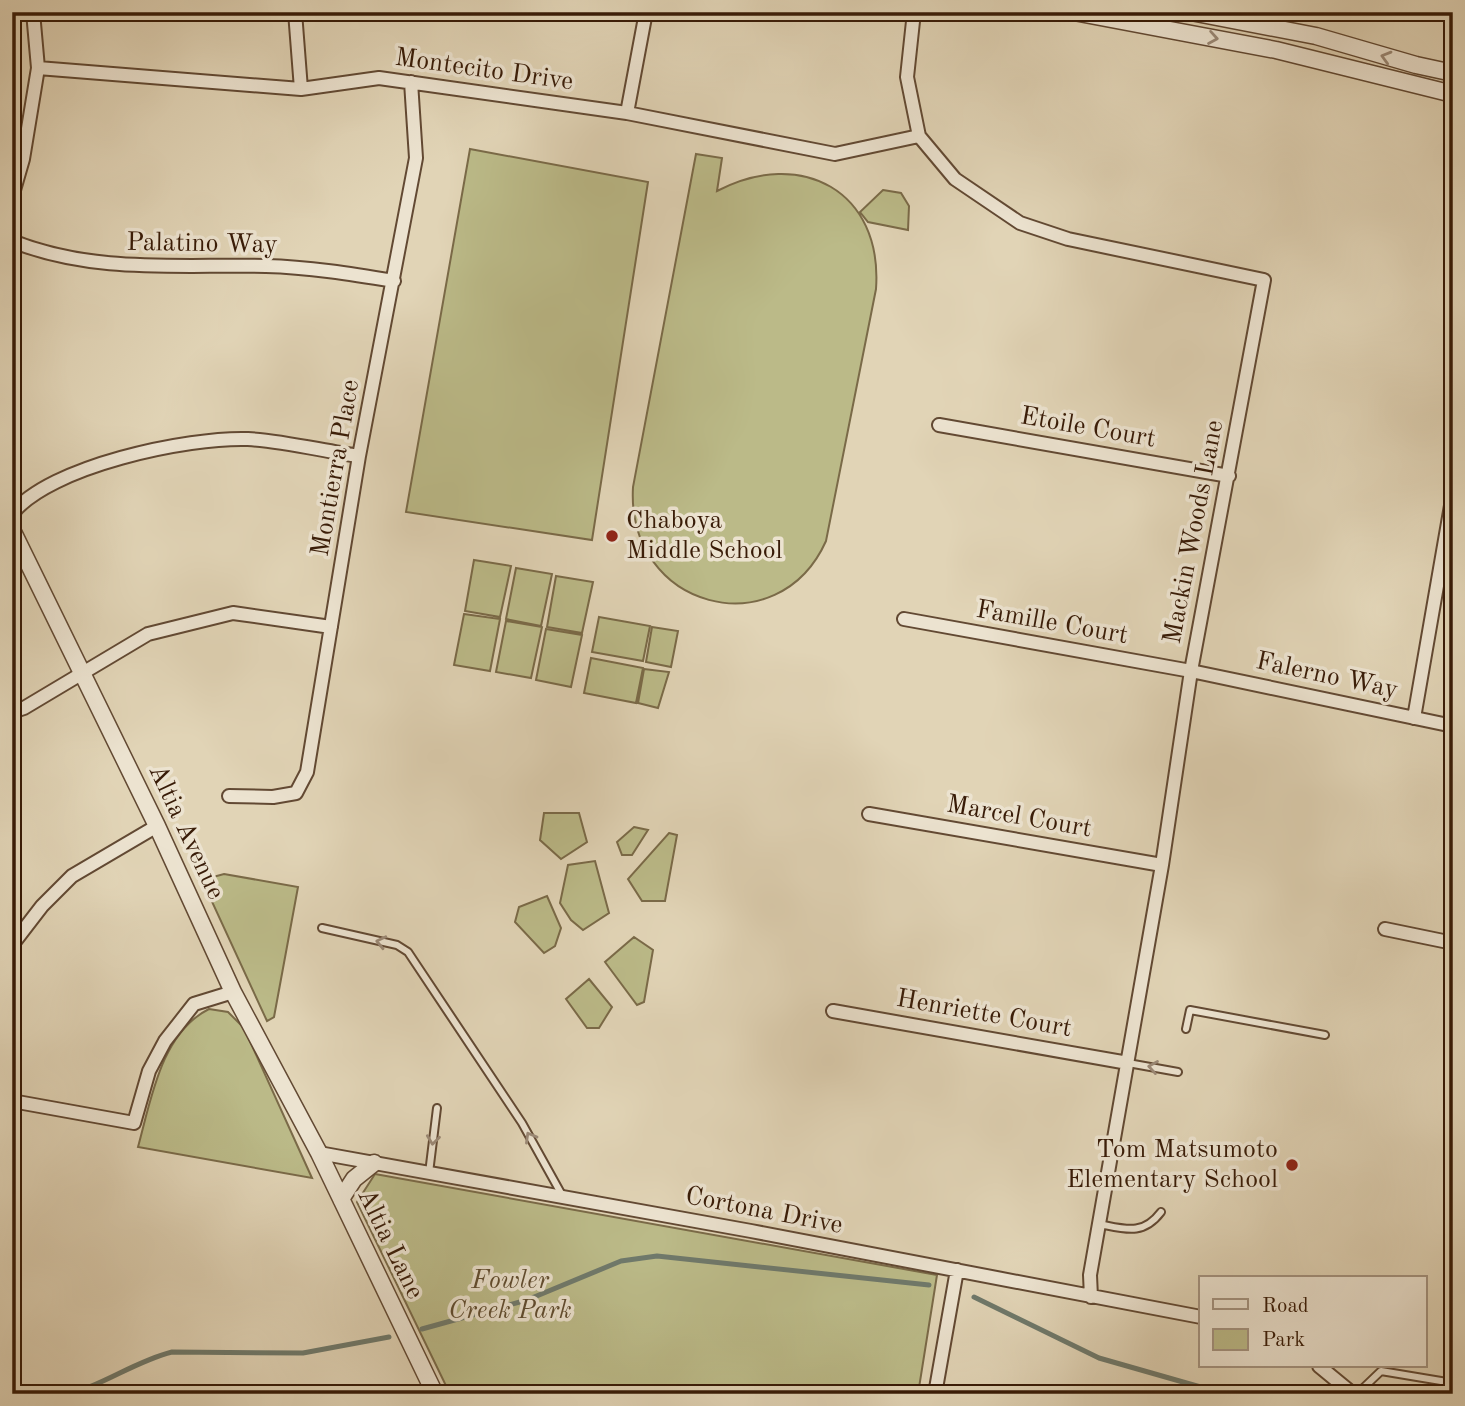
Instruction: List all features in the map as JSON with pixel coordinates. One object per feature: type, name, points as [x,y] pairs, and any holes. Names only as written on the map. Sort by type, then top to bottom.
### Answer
[{"type":"street","points":[[12,197],[23,159],[38,68],[33,12]]},
{"type":"street","points":[[295,12],[301,89]]},
{"type":"street","points":[[627,113],[646,12]]},
{"type":"street","name":"Mackin Woods Lane","points":[[914,12],[907,77],[919,135],[956,179],[1020,223],[1069,239],[1264,280],[1191,671],[1162,865],[1090,1275],[1091,1297]]},
{"type":"street","points":[[1074,12],[1276,50],[1453,94]]},
{"type":"street","points":[[1191,12],[1315,36],[1453,73]]},
{"type":"street","name":"Montecito Drive","points":[[38,68],[301,89],[379,78],[627,113],[835,155],[919,135]]},
{"type":"street","name":"Montierra Place","points":[[229,796],[273,797],[296,793],[307,772],[359,456],[416,158],[411,82]]},
{"type":"street","name":"Palatino Way","points":[[12,241],[40,252],[120,266],[269,266],[394,281]]},
{"type":"street","name":"Etoile Court","points":[[939,425],[1228,476]]},
{"type":"street","points":[[12,514],[26,499],[79,472],[151,449],[247,439],[359,456]]},
{"type":"street","points":[[1414,718],[1453,494]]},
{"type":"street","name":"Altia Avenue","points":[[12,530],[157,826],[233,992],[319,1153]]},
{"type":"street","points":[[12,712],[24,708],[148,634],[233,613],[331,626]]},
{"type":"street","name":"Famille Court","points":[[904,619],[1191,671]]},
{"type":"street","name":"Falerno Way","points":[[1191,671],[1453,726]]},
{"type":"street","name":"Marcel Court","points":[[869,814],[1162,865]]},
{"type":"street","points":[[12,945],[42,906],[72,876],[157,826]]},
{"type":"street","points":[[1385,929],[1453,943]]},
{"type":"street","points":[[12,1101],[134,1123],[149,1071],[164,1041],[194,1004],[233,992]]},
{"type":"street","name":"Henriette Court","points":[[833,1011],[1128,1063]]},
{"type":"street","name":"Cortona Drive","points":[[319,1153],[1199,1317]]},
{"type":"street","name":"Altia Lane","points":[[319,1153],[435,1394]]},
{"type":"street","points":[[341,1199],[354,1179],[374,1163]]},
{"type":"street","points":[[934,1394],[957,1270]]},
{"type":"street","points":[[1322,1368],[1355,1394]]},
{"type":"lane","points":[[322,928],[397,945],[408,952],[522,1124],[563,1197]]},
{"type":"lane","points":[[1186,1029],[1190,1010],[1325,1035]]},
{"type":"lane","points":[[1128,1063],[1178,1072]]},
{"type":"lane","points":[[429,1173],[437,1108]]},
{"type":"lane","points":[[1099,1224],[1135,1231],[1153,1224],[1161,1212]]},
{"type":"lane","points":[[1355,1394],[1381,1371],[1453,1384]]},
{"type":"green space","points":[[470,149],[648,182],[592,540],[406,512]]},
{"type":"green space","points":[[696,154],[722,158],[717,191],[748,179],[778,174],[806,177],[831,187],[851,203],[866,226],[875,255],[876,289],[826,541],[804,574],[775,595],[742,603],[709,600],[678,586],[653,562],[637,529],[633,487]]},
{"type":"green space","points":[[883,190],[901,193],[909,206],[908,230],[868,222],[860,212]]},
{"type":"green space","points":[[474,560],[511,566],[500,617],[465,611]]},
{"type":"green space","points":[[516,568],[552,574],[541,626],[506,619]]},
{"type":"green space","points":[[556,576],[593,582],[582,633],[547,627]]},
{"type":"green space","points":[[464,614],[500,619],[490,671],[454,665]]},
{"type":"green space","points":[[599,617],[650,626],[643,661],[592,652]]},
{"type":"green space","points":[[506,621],[542,627],[531,678],[496,672]]},
{"type":"green space","points":[[652,627],[678,631],[671,667],[646,662]]},
{"type":"green space","points":[[546,629],[582,635],[571,687],[536,680]]},
{"type":"green space","points":[[591,658],[643,668],[636,703],[584,693]]},
{"type":"green space","points":[[644,669],[669,672],[658,708],[638,703]]},
{"type":"green space","points":[[544,813],[579,813],[587,842],[561,859],[540,840]]},
{"type":"green space","points":[[634,827],[648,830],[632,855],[622,855],[617,842]]},
{"type":"green space","points":[[669,833],[677,835],[665,901],[642,901],[628,879]]},
{"type":"green space","points":[[595,861],[609,913],[583,930],[571,920],[560,903],[568,865]]},
{"type":"green space","points":[[224,874],[298,887],[274,1017],[267,1021],[202,880]]},
{"type":"green space","points":[[547,896],[561,928],[555,946],[544,953],[515,922],[519,907]]},
{"type":"green space","points":[[634,937],[653,950],[644,1002],[637,1005],[605,962]]},
{"type":"green space","points":[[589,979],[612,1007],[599,1028],[587,1028],[566,999]]},
{"type":"green space","points":[[209,1009],[228,1012],[244,1028],[312,1178],[138,1147],[160,1069],[169,1051],[179,1034]]},
{"type":"green space","name":"Fowler Creek Park","points":[[375,1174],[937,1275],[918,1394],[450,1394],[357,1202]]},
{"type":"waterway","points":[[422,1329],[527,1300],[621,1261],[657,1256],[929,1285]]},
{"type":"waterway","points":[[974,1297],[1099,1358],[1225,1394]]},
{"type":"waterway","points":[[70,1394],[172,1352],[303,1353],[389,1337]]},
{"type":"place","name":"Chaboya Middle School","points":[[612,536]]},
{"type":"place","name":"Tom Matsumoto Elementary School","points":[[1292,1165]]}]
